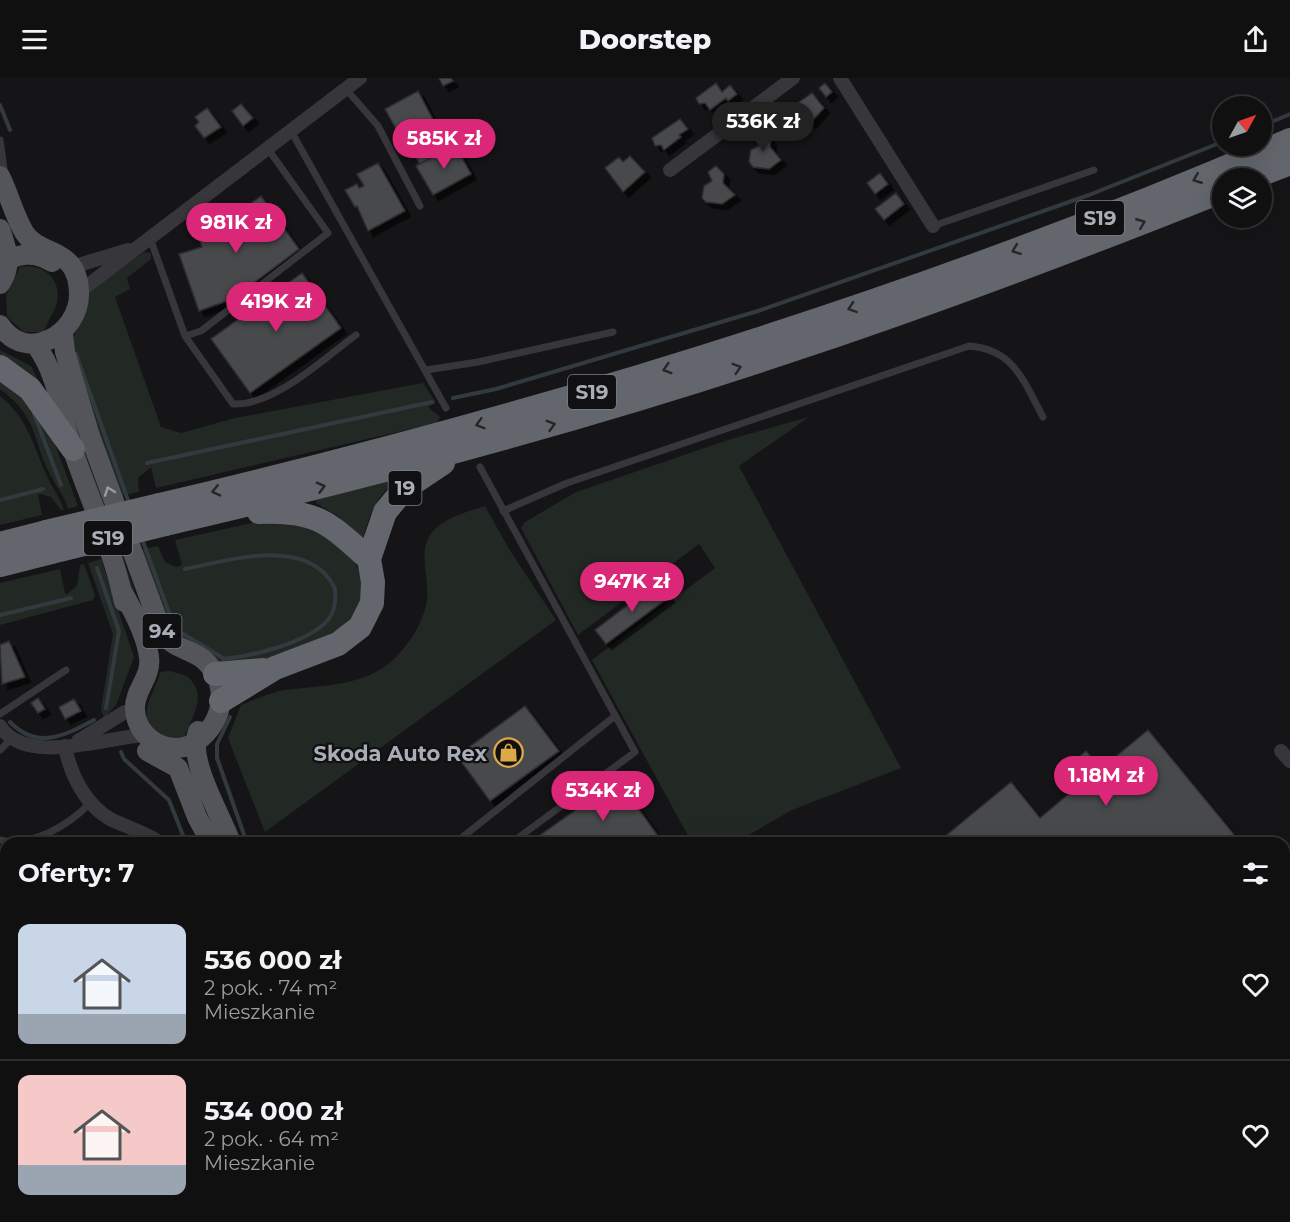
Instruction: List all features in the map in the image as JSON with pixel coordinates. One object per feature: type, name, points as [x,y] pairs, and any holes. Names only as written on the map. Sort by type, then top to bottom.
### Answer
[{"type":"highway","name":"S19","points":[[0,544],[48,542],[163,514],[691,362],[990,259],[1290,141]]},
{"type":"highway","points":[[1272,170],[1290,162]]},
{"type":"highway","name":"S19","points":[[163,514],[203,516],[477,457],[803,347],[1035,264],[1212,195]]},
{"type":"highway","points":[[0,367],[30,389],[77,440]]},
{"type":"highway","name":"19","points":[[221,701],[275,668],[339,644],[360,627],[372,603],[374,582],[369,559],[381,519],[397,496],[429,469],[477,457]]},
{"type":"highway","points":[[203,516],[288,511],[308,515],[330,525],[369,559]]},
{"type":"highway","name":"S19","points":[[0,565],[48,542]]},
{"type":"highway","points":[[208,674],[275,668]]},
{"type":"main road","points":[[0,284],[12,260],[17,238],[2,185]]},
{"type":"main road","points":[[2,185],[27,236],[57,253],[79,292],[76,311],[50,339]]},
{"type":"main road","points":[[0,229],[12,260]]},
{"type":"main road","points":[[12,260],[44,258],[65,268]]},
{"type":"main road","points":[[50,339],[68,297],[65,268]]},
{"type":"main road","name":"94","points":[[1,332],[19,341],[50,339],[72,398],[77,440]]},
{"type":"main road","name":"94","points":[[1,332],[36,363],[77,440],[136,566],[167,639],[179,649],[198,656],[208,674]]},
{"type":"main road","points":[[77,440],[121,590],[134,611],[149,656],[144,669],[127,693],[124,712],[139,735],[159,746],[193,742],[217,719],[221,701],[208,674]]},
{"type":"main road","name":"94","points":[[136,566],[140,594],[157,641],[170,660],[208,674]]},
{"type":"main road","points":[[144,669],[162,660],[170,660]]},
{"type":"main road","points":[[144,669],[147,680],[135,706],[143,749],[178,768],[197,817],[215,837]]},
{"type":"main road","points":[[208,674],[210,705],[193,742],[214,803],[218,837]]},
{"type":"street","points":[[79,292],[291,131],[341,83],[360,78]]},
{"type":"street","points":[[670,170],[793,78]]},
{"type":"street","points":[[840,78],[933,226]]},
{"type":"street","points":[[65,268],[144,242]]},
{"type":"street","points":[[69,745],[124,712]]},
{"type":"street","points":[[0,726],[12,738],[32,748],[139,735]]},
{"type":"street","points":[[69,745],[90,803],[103,815],[149,837]]},
{"type":"lane","points":[[341,83],[378,126],[420,206]]},
{"type":"lane","points":[[291,131],[446,408]]},
{"type":"lane","points":[[0,140],[2,185]]},
{"type":"lane","points":[[185,336],[201,331],[328,233],[268,149]]},
{"type":"lane","points":[[933,226],[1094,170]]},
{"type":"lane","points":[[144,242],[185,336],[233,404],[249,405],[267,398],[356,335]]},
{"type":"lane","points":[[426,370],[478,362],[613,332]]},
{"type":"lane","points":[[504,511],[567,483],[969,346],[994,350],[1009,361],[1020,374],[1043,417]]},
{"type":"lane","points":[[477,457],[635,752],[519,837]]},
{"type":"lane","points":[[0,714],[66,670]]},
{"type":"lane","points":[[463,837],[615,716]]},
{"type":"lane","points":[[0,750],[12,738]]},
{"type":"lane","points":[[34,837],[64,824],[90,803]]},
{"type":"shaded area","points":[[144,252],[151,253],[151,259],[127,278],[130,289],[115,297],[161,427],[181,433],[235,418],[423,383],[436,403],[428,407],[440,417],[437,423],[156,488],[151,467],[138,478],[139,492],[119,496],[71,345],[89,293],[100,282]]},
{"type":"shaded area","points":[[20,267],[36,267],[43,270],[49,274],[56,286],[57,302],[44,332],[24,332],[7,317],[6,295]]},
{"type":"shaded area","points":[[48,349],[51,351],[156,653],[154,655]]},
{"type":"shaded area","points":[[0,350],[31,366],[43,390],[0,361]]},
{"type":"shaded area","points":[[0,372],[46,420],[78,506],[68,509],[45,463],[28,420],[13,400],[0,389]]},
{"type":"shaded area","points":[[0,396],[17,413],[23,423],[64,510],[61,510],[51,497],[40,494],[38,495],[42,515],[0,525]]},
{"type":"shaded area","points":[[809,417],[739,466],[901,768],[792,810],[745,837],[689,837],[592,660],[715,568],[699,544],[578,635],[521,528],[525,522],[576,492],[731,439]]},
{"type":"shaded area","points":[[398,479],[379,498],[363,540],[339,517],[316,503],[316,500]]},
{"type":"shaded area","points":[[485,506],[509,549],[556,620],[265,832],[228,738],[241,705],[279,691],[356,680],[370,675],[394,659],[405,647],[423,616],[427,600],[424,554],[429,537],[446,521]]},
{"type":"shaded area","points":[[293,518],[345,548],[354,560],[362,585],[359,605],[349,621],[333,634],[314,644],[269,659],[230,668],[171,636],[139,550],[158,546],[165,562],[176,567],[182,565],[175,540],[269,519]]},
{"type":"shaded area","points":[[101,559],[134,657],[116,705],[104,718],[101,709],[113,634],[88,563]]},
{"type":"shaded area","points":[[84,564],[95,595],[93,600],[0,625],[0,583],[60,569],[67,594],[77,586],[80,565]]},
{"type":"shaded area","points":[[170,671],[187,676],[194,683],[198,698],[195,713],[185,736],[178,738],[158,733],[147,719],[148,704],[160,672]]},
{"type":"building","points":[[439,78],[451,78],[453,81],[443,86]]},
{"type":"building","points":[[716,83],[722,92],[730,85],[737,94],[728,101],[726,98],[710,110],[705,103],[699,104],[696,98]]},
{"type":"building","points":[[825,83],[832,92],[826,97],[819,88]]},
{"type":"building","points":[[418,91],[439,131],[447,127],[457,144],[416,166],[419,163],[411,148],[408,150],[385,109]]},
{"type":"building","points":[[812,93],[824,108],[810,123],[799,116],[795,105]]},
{"type":"building","points":[[241,104],[253,118],[243,126],[232,111]]},
{"type":"building","points":[[207,108],[221,127],[204,138],[195,126],[199,122],[195,117]]},
{"type":"building","points":[[680,119],[688,129],[679,135],[681,137],[664,150],[661,145],[655,146],[652,138]]},
{"type":"building","points":[[763,131],[771,139],[770,147],[781,160],[769,169],[753,167],[749,162],[751,150],[759,146],[755,136]]},
{"type":"building","points":[[455,145],[471,174],[433,195],[416,166]]},
{"type":"building","points":[[630,156],[645,172],[623,192],[605,168],[619,157],[623,162]]},
{"type":"building","points":[[378,163],[405,211],[368,231],[357,206],[355,207],[345,190],[357,184],[359,188],[364,186],[357,174]]},
{"type":"building","points":[[716,166],[724,174],[723,183],[735,195],[722,204],[706,202],[702,198],[704,186],[712,181],[708,172]]},
{"type":"building","points":[[880,173],[888,184],[875,194],[867,183]]},
{"type":"building","points":[[896,193],[904,204],[884,220],[875,209]]},
{"type":"building","points":[[261,196],[299,249],[251,285],[249,282],[233,294],[235,298],[199,311],[179,254],[202,247],[197,232],[212,228],[213,231]]},
{"type":"building","points":[[302,273],[341,328],[250,393],[211,339]]},
{"type":"building","points":[[658,582],[669,597],[606,644],[595,630]]},
{"type":"building","points":[[9,641],[25,677],[2,684],[0,645]]},
{"type":"building","points":[[38,698],[45,709],[38,713],[31,703]]},
{"type":"building","points":[[74,699],[81,711],[65,719],[59,707]]},
{"type":"building","name":"Skoda Auto Rex","points":[[525,706],[559,751],[490,801],[457,756]]},
{"type":"building","points":[[1148,730],[1236,837],[944,837],[1011,782],[1040,818],[1083,782],[1070,765],[1086,751],[1101,769]]},
{"type":"building","points":[[618,780],[659,837],[537,837]]},
{"type":"waterway","points":[[0,105],[10,130]]},
{"type":"waterway","points":[[1272,122],[1290,114]]},
{"type":"waterway","points":[[453,398],[496,389],[758,311],[1089,195],[1212,146]]},
{"type":"waterway","points":[[76,354],[129,503]]},
{"type":"waterway","points":[[147,463],[432,402]]},
{"type":"waterway","points":[[34,414],[61,485]]},
{"type":"waterway","points":[[0,500],[43,489]]},
{"type":"waterway","points":[[142,539],[175,629],[223,658]]},
{"type":"waterway","points":[[185,569],[245,557],[268,555],[289,557],[308,562],[323,572],[335,589],[332,613],[319,628],[294,642],[279,647],[223,659]]},
{"type":"waterway","points":[[97,568],[119,631],[106,708]]},
{"type":"waterway","points":[[0,615],[71,598]]},
{"type":"waterway","points":[[230,717],[217,744],[217,758],[245,837]]},
{"type":"waterway","points":[[10,722],[30,736],[51,738],[94,720]]},
{"type":"waterway","points":[[121,752],[124,759],[169,800],[184,837]]},
{"type":"place","name":"Skoda Auto Rex","points":[[508,753]]}]
